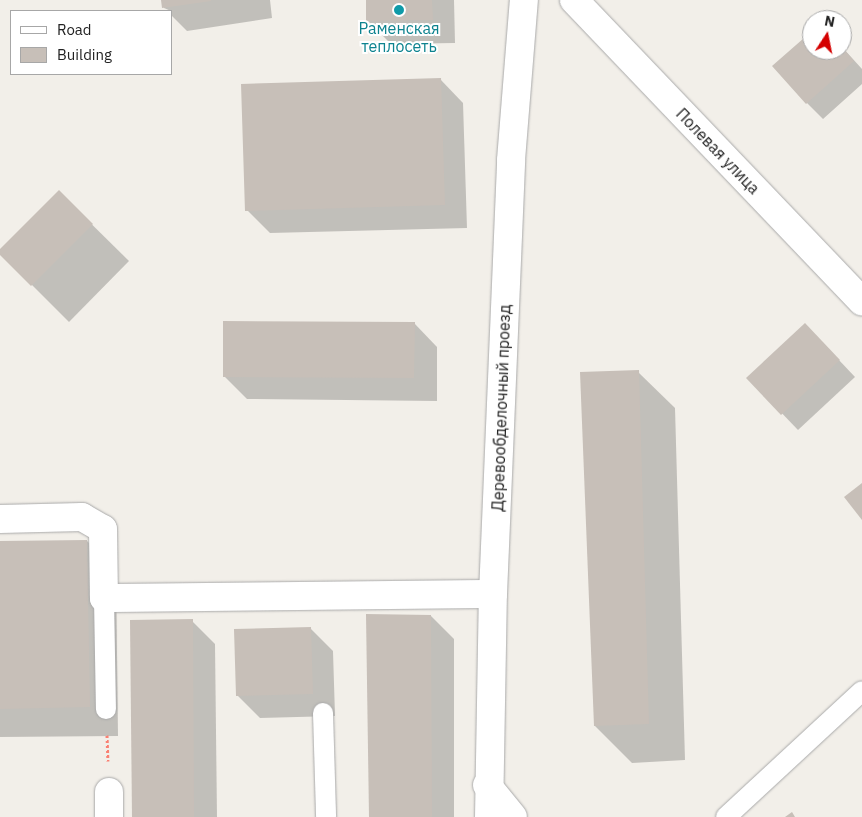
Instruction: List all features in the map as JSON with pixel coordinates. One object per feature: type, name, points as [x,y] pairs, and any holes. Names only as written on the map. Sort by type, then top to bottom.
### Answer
[{"type":"street","name":"Деревообделочный проезд","points":[[489,817],[487,785],[493,594],[511,160],[524,0]]},
{"type":"street","name":"Полевая улица","points":[[574,0],[862,301]]},
{"type":"street","points":[[0,519],[82,517],[103,529],[104,598],[493,594]]},
{"type":"street","points":[[487,785],[513,817]]},
{"type":"lane","points":[[104,598],[106,709]]},
{"type":"lane","points":[[726,817],[862,691]]},
{"type":"lane","points":[[324,713],[326,817]]},
{"type":"path","points":[[106,709],[109,804]]},
{"type":"building","points":[[161,0],[211,0],[211,1],[162,8]]},
{"type":"building","name":"Раменская теплосеть","points":[[366,0],[432,0],[433,20],[366,21]]},
{"type":"building","points":[[802,40],[802,60],[852,59],[854,61],[806,104],[772,66]]},
{"type":"building","points":[[441,78],[445,205],[245,211],[241,84]]},
{"type":"building","points":[[59,190],[93,224],[31,286],[0,255],[0,249]]},
{"type":"building","points":[[223,321],[415,322],[414,378],[223,377]]},
{"type":"building","points":[[805,323],[840,360],[781,415],[746,378]]},
{"type":"building","points":[[639,370],[649,724],[594,726],[580,372]]},
{"type":"building","points":[[862,483],[862,520],[844,497]]},
{"type":"building","points":[[87,540],[90,707],[0,709],[0,541]]},
{"type":"building","points":[[366,614],[431,615],[432,817],[369,817]]},
{"type":"building","points":[[193,619],[194,817],[132,817],[130,620]]},
{"type":"building","points":[[311,627],[313,694],[236,696],[234,629]]},
{"type":"building","points":[[792,812],[795,817],[785,817]]},
{"type":"place","name":"Раменская теплосеть","points":[[399,10]]}]
